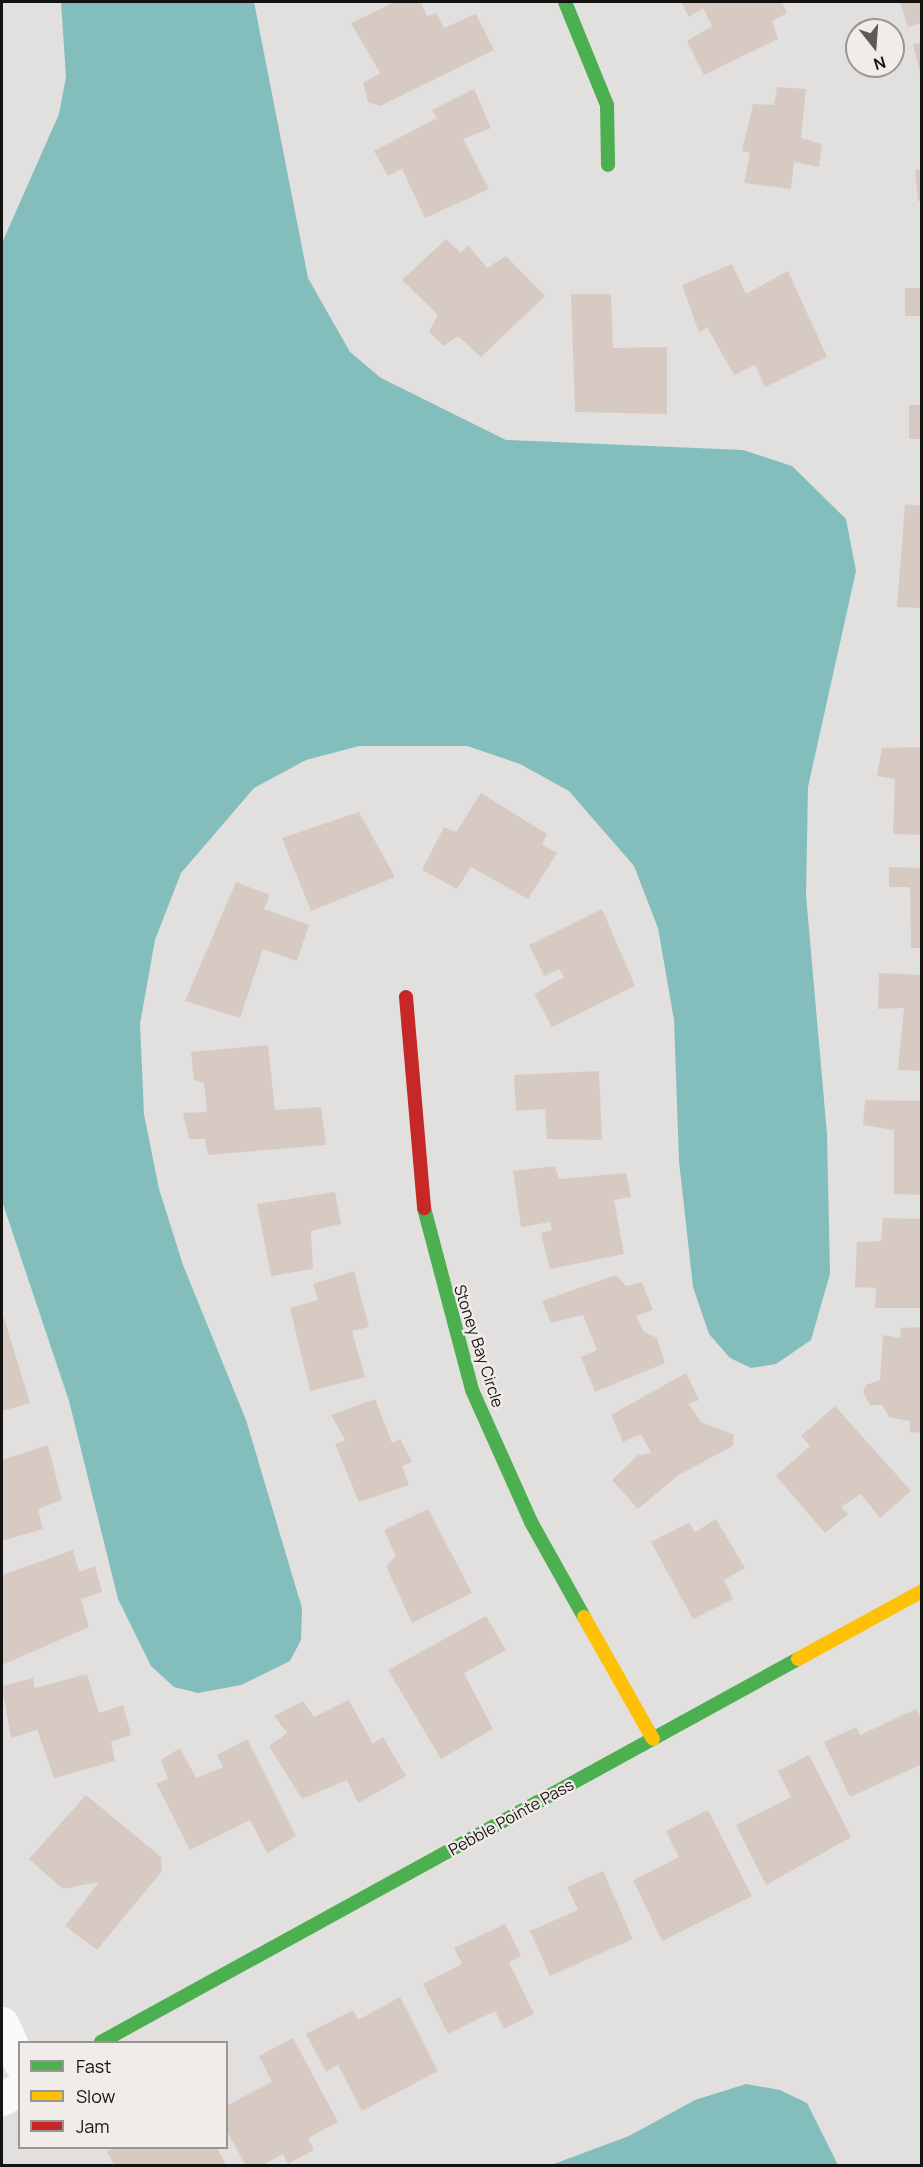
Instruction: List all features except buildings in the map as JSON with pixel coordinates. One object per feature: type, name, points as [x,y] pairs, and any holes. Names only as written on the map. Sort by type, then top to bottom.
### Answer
[{"type":"street","points":[[565,2],[607,105],[608,165]]},
{"type":"street","name":"Stoney Bay Circle","points":[[406,997],[417,1172],[429,1238],[472,1390],[531,1522],[653,1739]]},
{"type":"street","name":"Pebble Pointe Pass","points":[[105,2041],[921,1591]]},
{"type":"street","points":[[2,2023],[18,2059]]},
{"type":"street","points":[[2,2098],[18,2089]]},
{"type":"water","points":[[61,2],[254,2],[308,278],[350,352],[381,378],[506,440],[743,450],[792,466],[846,519],[856,571],[808,787],[806,895],[827,1134],[830,1274],[811,1340],[776,1364],[751,1368],[730,1358],[709,1334],[693,1287],[679,1161],[674,1020],[658,928],[634,866],[569,791],[520,764],[467,746],[359,746],[306,760],[254,788],[181,873],[155,940],[140,1024],[144,1114],[159,1189],[183,1265],[246,1420],[302,1608],[301,1640],[290,1661],[241,1685],[198,1693],[174,1687],[151,1666],[118,1599],[69,1401],[2,1201],[2,243],[59,114],[66,77]]},
{"type":"water","points":[[746,2084],[780,2090],[807,2103],[838,2165],[551,2165],[629,2136],[695,2100]]},
{"type":"traffic: fast","points":[[565,2],[607,105],[608,165]]},
{"type":"traffic: fast","points":[[424,1208],[472,1390],[531,1522],[584,1617]]},
{"type":"traffic: fast","points":[[103,2041],[798,1659]]},
{"type":"traffic: slow","points":[[798,1659],[922,1591]]},
{"type":"traffic: slow","points":[[584,1617],[653,1739]]},
{"type":"traffic: jam","points":[[406,997],[424,1208]]}]
